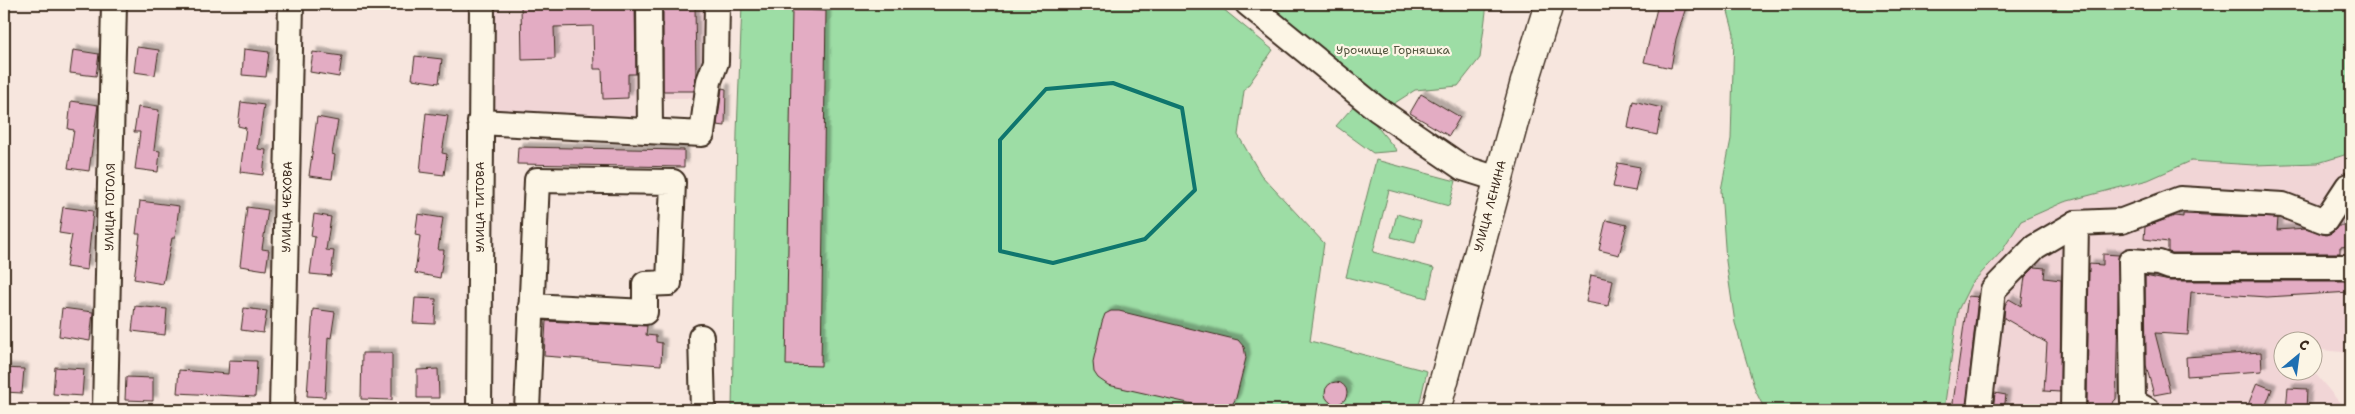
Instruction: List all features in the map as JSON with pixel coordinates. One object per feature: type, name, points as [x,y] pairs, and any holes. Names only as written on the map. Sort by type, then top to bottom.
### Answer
[{"type":"main road","name":"УЛИЦА ЛЕНИНА","points":[[1436,410],[1498,179],[1549,4]]},
{"type":"street","name":"УЛИЦА ГОГОЛЯ","points":[[105,410],[114,4]]},
{"type":"street","name":"УЛИЦА ЧЕХОВА","points":[[282,410],[291,4]]},
{"type":"street","name":"УЛИЦА ТИТОВА","points":[[479,410],[482,4]]},
{"type":"street","points":[[649,4],[650,131]]},
{"type":"street","points":[[480,122],[702,134],[709,81],[716,62],[717,4]]},
{"type":"street","points":[[1248,4],[1377,109],[1463,168],[1498,179]]},
{"type":"street","points":[[527,410],[531,306],[537,180],[673,182],[669,284],[645,284],[645,312],[531,306]]},
{"type":"street","points":[[1980,410],[1993,290],[2035,248],[2076,223],[2122,222],[2180,199],[2283,205],[2325,221],[2348,186],[2351,185]]},
{"type":"street","points":[[2073,410],[2076,223]]},
{"type":"street","points":[[2147,410],[2132,402],[2132,260],[2159,263],[2170,267],[2351,267]]},
{"type":"street","points":[[701,337],[703,410]]},
{"type":"highlighted area","points":[[1113,83],[1182,108],[1195,190],[1145,239],[1053,263],[1000,251],[1000,140],[1046,89]]},
{"type":"shaded area","points":[[493,4],[644,4],[643,117],[492,113]]},
{"type":"shaded area","points":[[647,4],[711,4],[703,98],[647,98]]},
{"type":"shaded area","points":[[2351,153],[2351,353],[2322,350],[2322,332],[2272,332],[2272,382],[2322,382],[2346,410],[1944,410],[1958,310],[1971,284],[2002,251],[2021,221],[2064,202],[2148,180],[2191,161],[2254,165],[2318,163]]},
{"type":"green space","points":[[742,4],[1217,4],[1273,50],[1244,91],[1238,135],[1261,175],[1324,243],[1310,341],[1427,371],[1418,410],[732,410],[737,132]]},
{"type":"green space","name":"Урочище Горняшка","points":[[1265,4],[1487,4],[1480,58],[1458,86],[1415,90],[1387,108]]},
{"type":"green space","points":[[1726,4],[2351,4],[2351,153],[2318,163],[2254,165],[2191,161],[2148,180],[2064,202],[2021,221],[2002,251],[1971,284],[1958,310],[1944,410],[1765,410],[1755,390],[1735,323],[1726,261],[1721,190],[1731,139],[1734,34]]},
{"type":"green space","points":[[1357,102],[1397,151],[1373,153],[1336,126]]},
{"type":"green space","points":[[1376,160],[1456,181],[1449,206],[1389,190],[1373,252],[1434,268],[1427,298],[1346,277]]},
{"type":"green space","points":[[1397,214],[1421,221],[1415,243],[1391,237]]},
{"type":"building","points":[[521,4],[635,4],[636,74],[628,74],[628,98],[603,99],[602,69],[594,69],[593,26],[554,27],[555,59],[522,60]]},
{"type":"building","points":[[663,4],[695,4],[696,76],[694,91],[663,91]]},
{"type":"building","points":[[1658,4],[1687,4],[1676,39],[1671,68],[1644,62]]},
{"type":"building","points":[[792,10],[826,11],[821,366],[786,365]]},
{"type":"building","points":[[137,47],[159,50],[155,75],[134,72]]},
{"type":"building","points":[[244,49],[269,52],[266,77],[242,75]]},
{"type":"building","points":[[73,50],[99,54],[96,76],[70,73]]},
{"type":"building","points":[[313,52],[342,56],[339,77],[310,72]]},
{"type":"building","points":[[415,56],[442,59],[439,83],[412,79]]},
{"type":"building","points":[[722,88],[726,89],[725,126],[717,125]]},
{"type":"building","points":[[1421,94],[1460,117],[1449,136],[1410,113]]},
{"type":"building","points":[[71,101],[98,105],[89,171],[68,168],[74,130],[68,129]]},
{"type":"building","points":[[1633,101],[1662,108],[1657,135],[1628,128]]},
{"type":"building","points":[[241,102],[264,105],[258,149],[266,150],[263,175],[240,172],[246,128],[238,126]]},
{"type":"building","points":[[138,107],[159,110],[154,150],[160,151],[158,172],[135,169],[140,132],[134,132]]},
{"type":"building","points":[[426,113],[448,116],[442,153],[447,154],[444,175],[420,172]]},
{"type":"building","points":[[317,117],[338,121],[332,154],[335,155],[332,179],[309,176]]},
{"type":"building","points":[[518,147],[684,150],[684,167],[517,164]]},
{"type":"building","points":[[1618,163],[1640,167],[1635,191],[1613,187]]},
{"type":"building","points":[[140,201],[179,206],[175,238],[172,238],[163,284],[134,279],[140,234],[136,234]]},
{"type":"building","points":[[63,207],[93,211],[87,270],[66,267],[72,235],[59,233]]},
{"type":"building","points":[[247,207],[268,210],[262,249],[269,250],[266,270],[240,266]]},
{"type":"building","points":[[314,214],[331,217],[326,250],[334,251],[331,276],[310,274],[315,237],[311,236]]},
{"type":"building","points":[[418,214],[443,218],[438,250],[444,250],[440,278],[415,273],[420,236],[415,235]]},
{"type":"building","points":[[2183,214],[2278,218],[2277,230],[2306,228],[2326,235],[2332,233],[2338,226],[2351,226],[2351,246],[2340,247],[2340,253],[2172,253],[2168,252],[2168,242],[2144,239],[2145,227],[2175,216],[2183,217]]},
{"type":"building","points":[[1606,220],[1627,225],[1619,255],[1599,250]]},
{"type":"building","points":[[2103,254],[2119,255],[2116,399],[2106,410],[2094,410],[2087,403],[2089,264],[2103,265]]},
{"type":"building","points":[[2035,267],[2045,268],[2044,278],[2061,280],[2060,392],[2044,391],[2047,343],[2004,318],[2005,305],[2009,299],[2021,306],[2025,277]]},
{"type":"building","points":[[1591,275],[1613,280],[1608,306],[1586,302]]},
{"type":"building","points":[[2145,276],[2170,281],[2351,281],[2351,292],[2267,297],[2191,292],[2188,335],[2155,333],[2170,392],[2154,395],[2146,365]]},
{"type":"building","points":[[1968,296],[1978,297],[1966,410],[1952,410]]},
{"type":"building","points":[[415,298],[436,299],[435,324],[413,323]]},
{"type":"building","points":[[135,306],[167,309],[165,335],[132,331]]},
{"type":"building","points":[[62,308],[93,312],[90,341],[59,336]]},
{"type":"building","points":[[244,308],[267,311],[263,333],[241,330]]},
{"type":"building","points":[[313,309],[335,312],[331,338],[328,337],[325,397],[307,396]]},
{"type":"building","points":[[1111,311],[1119,311],[1238,340],[1244,347],[1246,358],[1236,398],[1232,405],[1226,410],[1215,409],[1108,385],[1098,378],[1094,372],[1093,362],[1102,322],[1105,314]]},
{"type":"building","points":[[546,321],[647,326],[646,335],[656,336],[656,342],[662,343],[661,365],[544,356]]},
{"type":"building","points":[[2261,352],[2262,371],[2187,376],[2186,357]]},
{"type":"building","points":[[362,353],[392,353],[392,400],[361,399]]},
{"type":"building","points":[[229,360],[257,361],[255,397],[177,393],[179,370],[228,374]]},
{"type":"building","points":[[55,367],[84,369],[82,396],[53,394]]},
{"type":"building","points":[[4,368],[24,369],[22,393],[4,392]]},
{"type":"building","points":[[438,369],[439,398],[417,398],[417,370]]},
{"type":"building","points":[[126,377],[153,378],[153,401],[125,400]]},
{"type":"building","points":[[1336,382],[1344,385],[1347,393],[1344,401],[1336,404],[1328,401],[1325,393],[1328,385]]},
{"type":"building","points":[[2257,383],[2272,389],[2264,410],[2246,410]]},
{"type":"building","points":[[2288,388],[2307,389],[2306,410],[2286,410]]},
{"type":"building","points":[[1995,393],[2006,395],[2004,410],[1993,410]]}]
